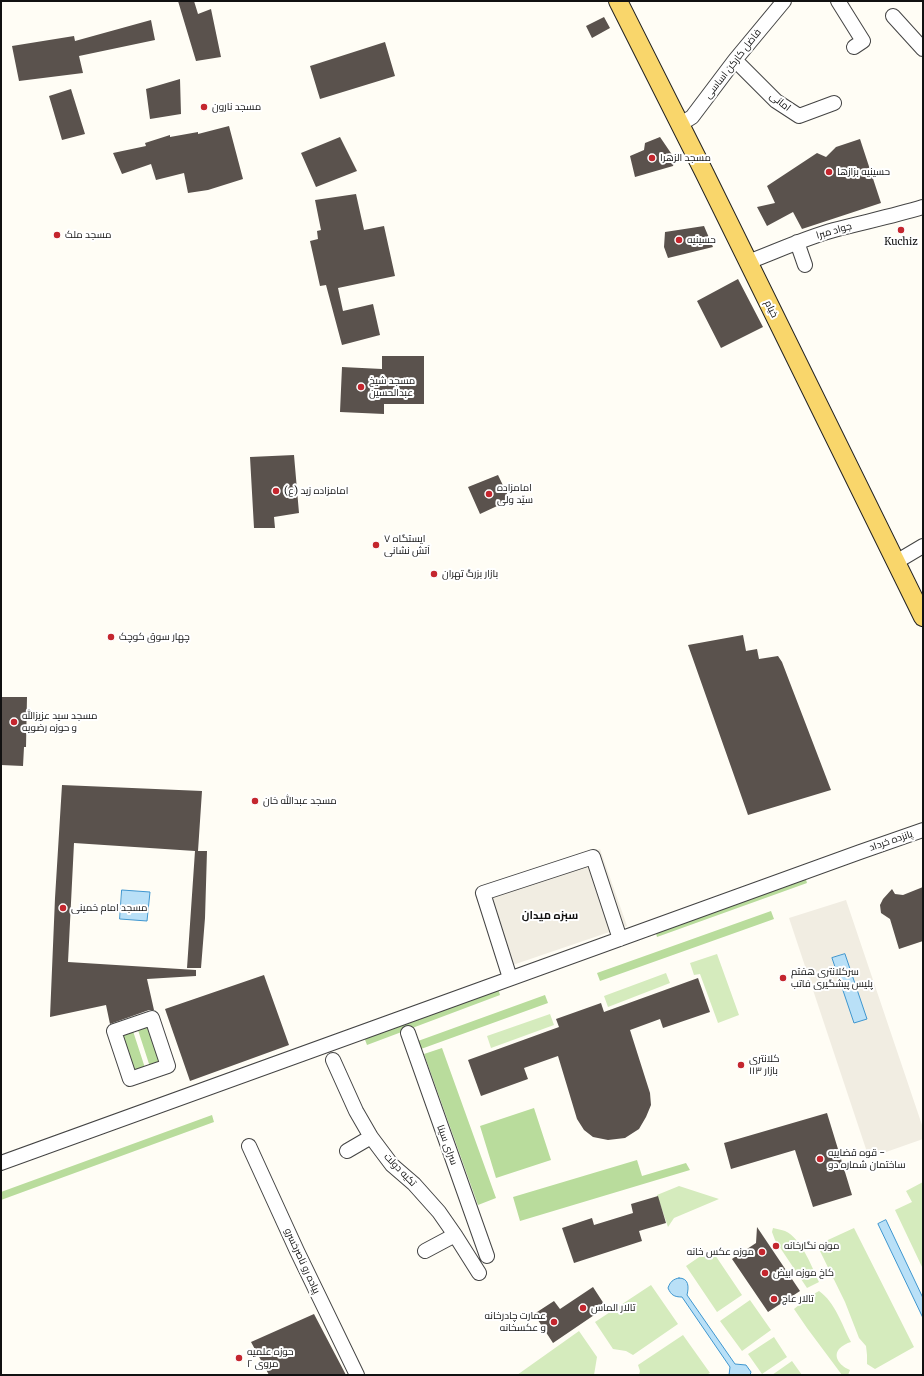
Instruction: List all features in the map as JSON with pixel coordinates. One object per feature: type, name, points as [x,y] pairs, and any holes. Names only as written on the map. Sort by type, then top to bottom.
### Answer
[{"type":"main road","name":"خیام","points":[[618,1],[923,617]]},
{"type":"street","name":"فاضل کارکن اساسی","points":[[679,125],[692,117],[735,60],[784,1]]},
{"type":"street","points":[[838,1],[863,41],[854,47]]},
{"type":"street","points":[[893,16],[923,50]]},
{"type":"street","name":"امانی","points":[[735,60],[776,101],[799,116],[834,104]]},
{"type":"street","name":"جواد مبرا","points":[[748,262],[797,242],[833,230],[896,216],[923,207]]},
{"type":"street","points":[[797,242],[805,265]]},
{"type":"street","points":[[896,562],[923,546]]},
{"type":"street","name":"پانزده خرداد","points":[[1,1163],[923,830]]},
{"type":"street","points":[[510,978],[483,893],[593,857],[620,939]]},
{"type":"street","points":[[152,1018],[168,1066],[130,1079],[114,1031],[133,1025],[152,1018]]},
{"type":"street","name":"سرای سینا","points":[[408,1033],[487,1256]]},
{"type":"street","name":"تکیه دولت","points":[[333,1060],[356,1110],[371,1137],[392,1165],[414,1184],[439,1212],[479,1273]]},
{"type":"street","points":[[346,1151],[371,1137]]},
{"type":"street","name":"پیاده رو ناصرخسرو","points":[[249,1146],[297,1252],[357,1375]]},
{"type":"street","points":[[425,1251],[455,1235]]},
{"type":"green space","points":[[805,876],[807,883],[657,937],[655,930]]},
{"type":"green space","points":[[771,911],[774,919],[600,981],[597,973]]},
{"type":"green space","points":[[717,954],[739,1015],[718,1023],[700,974],[694,975],[690,963]]},
{"type":"green space","points":[[666,973],[670,983],[608,1007],[604,996]]},
{"type":"green space","points":[[498,988],[500,995],[367,1045],[364,1037]]},
{"type":"green space","points":[[545,995],[548,1003],[421,1049],[418,1041]]},
{"type":"green space","points":[[550,1014],[554,1025],[491,1048],[487,1036]]},
{"type":"green space","points":[[152,1022],[165,1065],[151,1070],[137,1027]]},
{"type":"green space","points":[[132,1028],[146,1071],[132,1076],[117,1033]]},
{"type":"green space","points":[[442,1048],[496,1198],[478,1205],[424,1054]]},
{"type":"green space","points":[[534,1108],[551,1160],[496,1178],[480,1126]]},
{"type":"green space","points":[[212,1115],[214,1122],[1,1200],[1,1192]]},
{"type":"green space","points":[[637,1160],[642,1176],[686,1163],[690,1170],[520,1221],[513,1197]]},
{"type":"green space","points":[[923,1182],[923,1269],[895,1210],[912,1202],[906,1191]]},
{"type":"green space","points":[[679,1186],[719,1199],[674,1218],[668,1227],[657,1195]]},
{"type":"green space","points":[[773,1228],[785,1231],[796,1240],[801,1246],[819,1282],[807,1288],[775,1240],[772,1232]]},
{"type":"green space","points":[[854,1228],[914,1347],[875,1369],[867,1364],[866,1346],[859,1338],[845,1302],[817,1245]]},
{"type":"green space","points":[[711,1249],[742,1295],[717,1312],[686,1266]]},
{"type":"green space","points":[[651,1285],[678,1324],[633,1355],[626,1351],[613,1349],[595,1322]]},
{"type":"green space","points":[[819,1291],[834,1307],[851,1342],[839,1349],[837,1352],[837,1359],[839,1362],[850,1370],[848,1375],[842,1375],[794,1309],[810,1296]]},
{"type":"green space","points":[[750,1300],[771,1330],[742,1351],[720,1321]]},
{"type":"green space","points":[[579,1331],[597,1357],[594,1375],[517,1375]]},
{"type":"green space","points":[[683,1335],[710,1373],[706,1375],[639,1375],[640,1371],[638,1365]]},
{"type":"green space","points":[[774,1337],[787,1357],[762,1374],[748,1354]]},
{"type":"green space","points":[[792,1361],[802,1375],[772,1375]]},
{"type":"shaded area","name":"سبزه میدان","points":[[600,849],[627,926],[501,969],[474,892]]},
{"type":"shaded area","points":[[846,900],[923,1128],[923,1139],[869,1158],[789,918]]},
{"type":"water","points":[[122,890],[150,892],[147,921],[120,919]]},
{"type":"water","points":[[845,954],[867,1019],[854,1023],[832,958]]},
{"type":"water","points":[[886,1220],[923,1298],[923,1318],[878,1224]]},
{"type":"water","points":[[679,1278],[685,1280],[688,1284],[687,1295],[735,1364],[746,1365],[751,1372],[750,1375],[729,1375],[730,1367],[682,1297],[673,1295],[669,1290],[668,1288],[671,1282]]},
{"type":"building","points":[[178,1],[194,1],[198,14],[211,9],[221,57],[196,61]]},
{"type":"building","points":[[604,17],[610,28],[592,38],[586,26]]},
{"type":"building","points":[[151,20],[155,40],[79,56],[83,73],[19,81],[12,46],[74,36],[75,41]]},
{"type":"building","points":[[385,42],[395,76],[320,99],[310,66]]},
{"type":"building","points":[[180,79],[181,114],[150,119],[146,89]]},
{"type":"building","points":[[71,89],[85,134],[62,140],[49,96]]},
{"type":"building","points":[[229,126],[243,179],[208,190],[188,193],[184,173],[156,180],[151,164],[122,174],[113,153],[146,146],[145,143],[170,135],[170,137],[198,132],[198,134]]},
{"type":"building","points":[[340,137],[357,171],[316,187],[301,153]]},
{"type":"building","name":"مسجد الزهرا","points":[[660,137],[675,159],[673,166],[635,177],[630,156],[644,150],[645,143]]},
{"type":"building","name":"حسینیه بزازها","points":[[860,139],[881,203],[802,229],[793,212],[767,226],[757,207],[775,203],[767,186],[817,153],[826,157],[836,147]]},
{"type":"building","points":[[356,194],[364,230],[384,226],[395,276],[338,288],[343,311],[373,304],[380,335],[342,345],[326,285],[320,286],[310,241],[318,239],[317,231],[321,230],[315,200]]},
{"type":"building","name":"حسینیه","points":[[704,226],[713,247],[668,258],[664,247],[665,232]]},
{"type":"building","points":[[738,279],[763,327],[721,348],[697,301]]},
{"type":"building","points":[[382,356],[424,356],[424,404],[384,404],[384,414],[340,412],[342,367],[382,369]]},
{"type":"building","points":[[294,455],[299,513],[274,517],[275,528],[254,528],[250,457]]},
{"type":"building","name":"امامزاده سیّد ولی","points":[[498,475],[510,500],[480,514],[468,487]]},
{"type":"building","points":[[743,635],[746,651],[757,649],[759,659],[778,656],[782,662],[831,790],[748,815],[688,645]]},
{"type":"building","name":"مسجد سید عزیزالله و حوزه رضویه","points":[[1,697],[27,697],[26,747],[24,747],[23,766],[1,765]]},
{"type":"building","name":"مسجد امام خمینی","points":[[62,785],[202,791],[198,851],[207,851],[205,918],[201,968],[187,968],[195,851],[74,843],[68,962],[196,970],[196,976],[147,979],[154,1010],[149,1010],[110,1024],[106,1005],[50,1017]]},
{"type":"building","points":[[923,887],[923,941],[899,949],[890,919],[881,913],[880,905],[892,889],[895,894],[903,895]]},
{"type":"building","points":[[264,975],[289,1045],[190,1081],[165,1009]]},
{"type":"building","points":[[698,978],[710,1012],[663,1028],[660,1019],[630,1030],[650,1093],[651,1105],[639,1129],[625,1138],[608,1140],[593,1137],[584,1130],[577,1119],[558,1056],[524,1068],[528,1079],[481,1096],[468,1060],[559,1027],[556,1019],[601,1003],[604,1012]]},
{"type":"building","name":"قوه قضاییه - ساختمان شماره دو","points":[[827,1113],[852,1195],[813,1207],[795,1150],[731,1169],[724,1143]]},
{"type":"building","points":[[658,1196],[666,1223],[639,1231],[642,1241],[574,1263],[562,1228],[592,1218],[594,1225],[633,1213],[631,1204]]},
{"type":"building","name":"کاخ موزه ابیض","points":[[757,1227],[800,1291],[768,1312],[732,1259],[756,1243]]},
{"type":"building","points":[[593,1287],[606,1307],[553,1343],[534,1314],[554,1301],[560,1309]]},
{"type":"building","points":[[314,1314],[346,1375],[269,1375],[251,1342]]},
{"type":"place","name":"مسجد نارون","points":[[204,107]]},
{"type":"place","name":"مسجد الزهرا","points":[[652,158]]},
{"type":"place","name":"حسینیه بزازها","points":[[829,172]]},
{"type":"place","name":"Kuchiz","points":[[901,230]]},
{"type":"place","name":"مسجد ملک","points":[[57,235]]},
{"type":"place","name":"حسینیه","points":[[679,240]]},
{"type":"place","name":"مسجد شیخ عبدالحسین","points":[[361,387]]},
{"type":"place","name":"امامزاده زید (ع)","points":[[276,491]]},
{"type":"place","name":"امامزاده سیّد ولی","points":[[489,494]]},
{"type":"place","name":"ایستگاه ۷ آتش نشانی","points":[[376,545]]},
{"type":"place","name":"بازار بزرگ تهران","points":[[434,574]]},
{"type":"place","name":"چهار سوق کوچک","points":[[111,637]]},
{"type":"place","name":"مسجد سید عزیزالله و حوزه رضویه","points":[[14,722]]},
{"type":"place","name":"مسجد عبدالله خان","points":[[255,801]]},
{"type":"place","name":"مسجد امام خمینی","points":[[63,908]]},
{"type":"place","name":"سرکلانتری هفتم پلیس پیشگیری فاتب","points":[[783,978]]},
{"type":"place","name":"کلانتری ۱۱۳ بازار","points":[[741,1065]]},
{"type":"place","name":"قوه قضاییه - ساختمان شماره دو","points":[[820,1159]]},
{"type":"place","name":"موزه نگارخانه","points":[[776,1246]]},
{"type":"place","name":"موزه عکس خانه","points":[[762,1252]]},
{"type":"place","name":"کاخ موزه ابیض","points":[[765,1273]]},
{"type":"place","name":"تالار عاج","points":[[774,1299]]},
{"type":"place","name":"تالار الماس","points":[[583,1308]]},
{"type":"place","name":"عمارت چادرخانه و عکسخانه","points":[[554,1322]]},
{"type":"place","name":"حوزه علمیه مروی ۲","points":[[239,1358]]},
{"type":"district","name":"سبزه میدان","points":[[550,916]]}]
